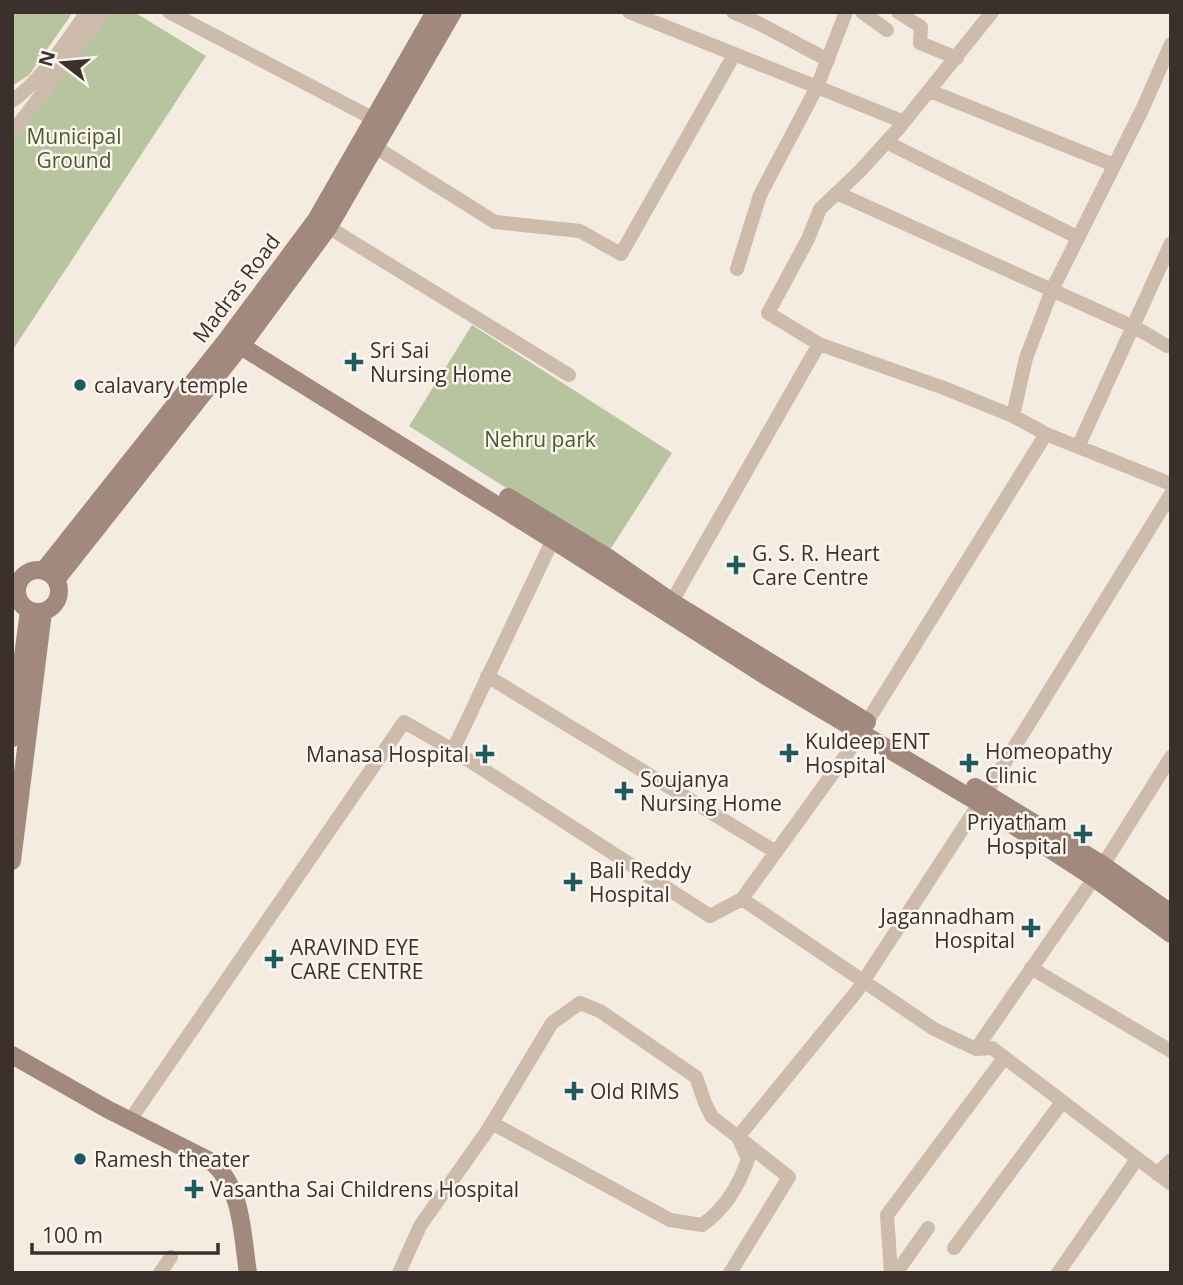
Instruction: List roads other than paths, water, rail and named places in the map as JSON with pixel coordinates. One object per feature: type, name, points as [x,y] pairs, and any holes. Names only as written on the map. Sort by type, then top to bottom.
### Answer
[{"type":"main road","name":"Madras Road","points":[[50,575],[322,224],[374,119],[435,12]]},
{"type":"main road","points":[[322,224],[374,147],[453,12]]},
{"type":"main road","points":[[237,337],[556,534],[607,557],[669,607],[983,798],[1098,872],[1171,913]]},
{"type":"main road","points":[[12,861],[27,611],[17,595],[19,581],[30,571],[50,575],[60,592],[55,605],[27,611]]},
{"type":"main road","points":[[12,738],[27,611]]},
{"type":"main road","points":[[1098,872],[1171,934]]},
{"type":"main road","points":[[12,1055],[212,1162],[224,1172],[236,1198],[248,1273]]},
{"type":"street","points":[[12,101],[66,43],[87,12]]},
{"type":"street","points":[[12,133],[104,12]]},
{"type":"street","points":[[169,12],[374,119]]},
{"type":"street","points":[[629,12],[904,122]]},
{"type":"street","points":[[733,12],[828,60]]},
{"type":"street","points":[[737,269],[760,195],[817,87],[846,12]]},
{"type":"street","points":[[862,12],[887,30]]},
{"type":"street","points":[[898,12],[921,27],[920,43],[957,58]]},
{"type":"street","points":[[992,12],[904,122],[820,209],[768,313],[820,344],[944,388],[1013,416],[1046,434],[1171,484]]},
{"type":"street","points":[[1013,416],[1026,358],[1052,290],[1114,165],[1167,69],[1171,44]]},
{"type":"street","points":[[374,147],[495,222],[580,231],[621,254],[734,55]]},
{"type":"street","points":[[930,91],[1114,165]]},
{"type":"street","points":[[886,142],[1077,237]]},
{"type":"street","points":[[837,192],[1132,327],[1167,346]]},
{"type":"street","points":[[322,224],[569,375]]},
{"type":"street","points":[[1078,447],[1171,243]]},
{"type":"street","points":[[669,607],[820,344]]},
{"type":"street","points":[[130,1120],[404,722],[453,750],[710,916],[742,899],[864,727],[1046,434]]},
{"type":"street","points":[[738,1138],[863,981],[983,798],[1171,494]]},
{"type":"street","points":[[453,750],[556,534]]},
{"type":"street","points":[[487,676],[776,852]]},
{"type":"street","points":[[976,1049],[1098,872],[1171,757]]},
{"type":"street","points":[[742,899],[934,1029],[976,1049],[992,1048],[1171,1184]]},
{"type":"street","points":[[1031,968],[1171,1051]]},
{"type":"street","points":[[399,1273],[420,1226],[492,1124],[552,1023],[580,1003],[600,1011],[696,1077],[712,1117],[789,1177],[730,1273]]},
{"type":"street","points":[[893,1273],[887,1215],[1004,1058]]},
{"type":"street","points":[[954,1248],[1062,1102]]},
{"type":"street","points":[[492,1124],[670,1220],[702,1225],[718,1214],[742,1177],[748,1159],[738,1138]]},
{"type":"street","points":[[1058,1273],[1137,1159]]},
{"type":"street","points":[[1157,1174],[1171,1160]]},
{"type":"street","points":[[893,1273],[929,1228]]},
{"type":"street","points":[[160,1273],[171,1257]]},
{"type":"place","name":"Sri Sai Nursing Home","points":[[354,362]]},
{"type":"place","name":"calavary temple","points":[[80,385]]},
{"type":"place","name":"G. S. R. Heart Care Centre","points":[[736,565]]},
{"type":"place","name":"Kuldeep ENT Hospital","points":[[789,753]]},
{"type":"place","name":"Manasa Hospital","points":[[485,754]]},
{"type":"place","name":"Homeopathy Clinic","points":[[969,763]]},
{"type":"place","name":"Soujanya Nursing Home","points":[[624,791]]},
{"type":"place","name":"Priyatham Hospital","points":[[1083,834]]},
{"type":"place","name":"Bali Reddy Hospital","points":[[573,882]]},
{"type":"place","name":"Jagannadham Hospital","points":[[1031,928]]},
{"type":"place","name":"ARAVIND EYE CARE CENTRE","points":[[274,959]]},
{"type":"place","name":"Old RIMS","points":[[574,1091]]},
{"type":"place","name":"Ramesh theater","points":[[80,1159]]},
{"type":"place","name":"Vasantha Sai Childrens Hospital","points":[[194,1189]]},
{"type":"park label","name":"Municipal Ground","points":[[74,148]]},
{"type":"park label","name":"Nehru park","points":[[540,439]]}]
